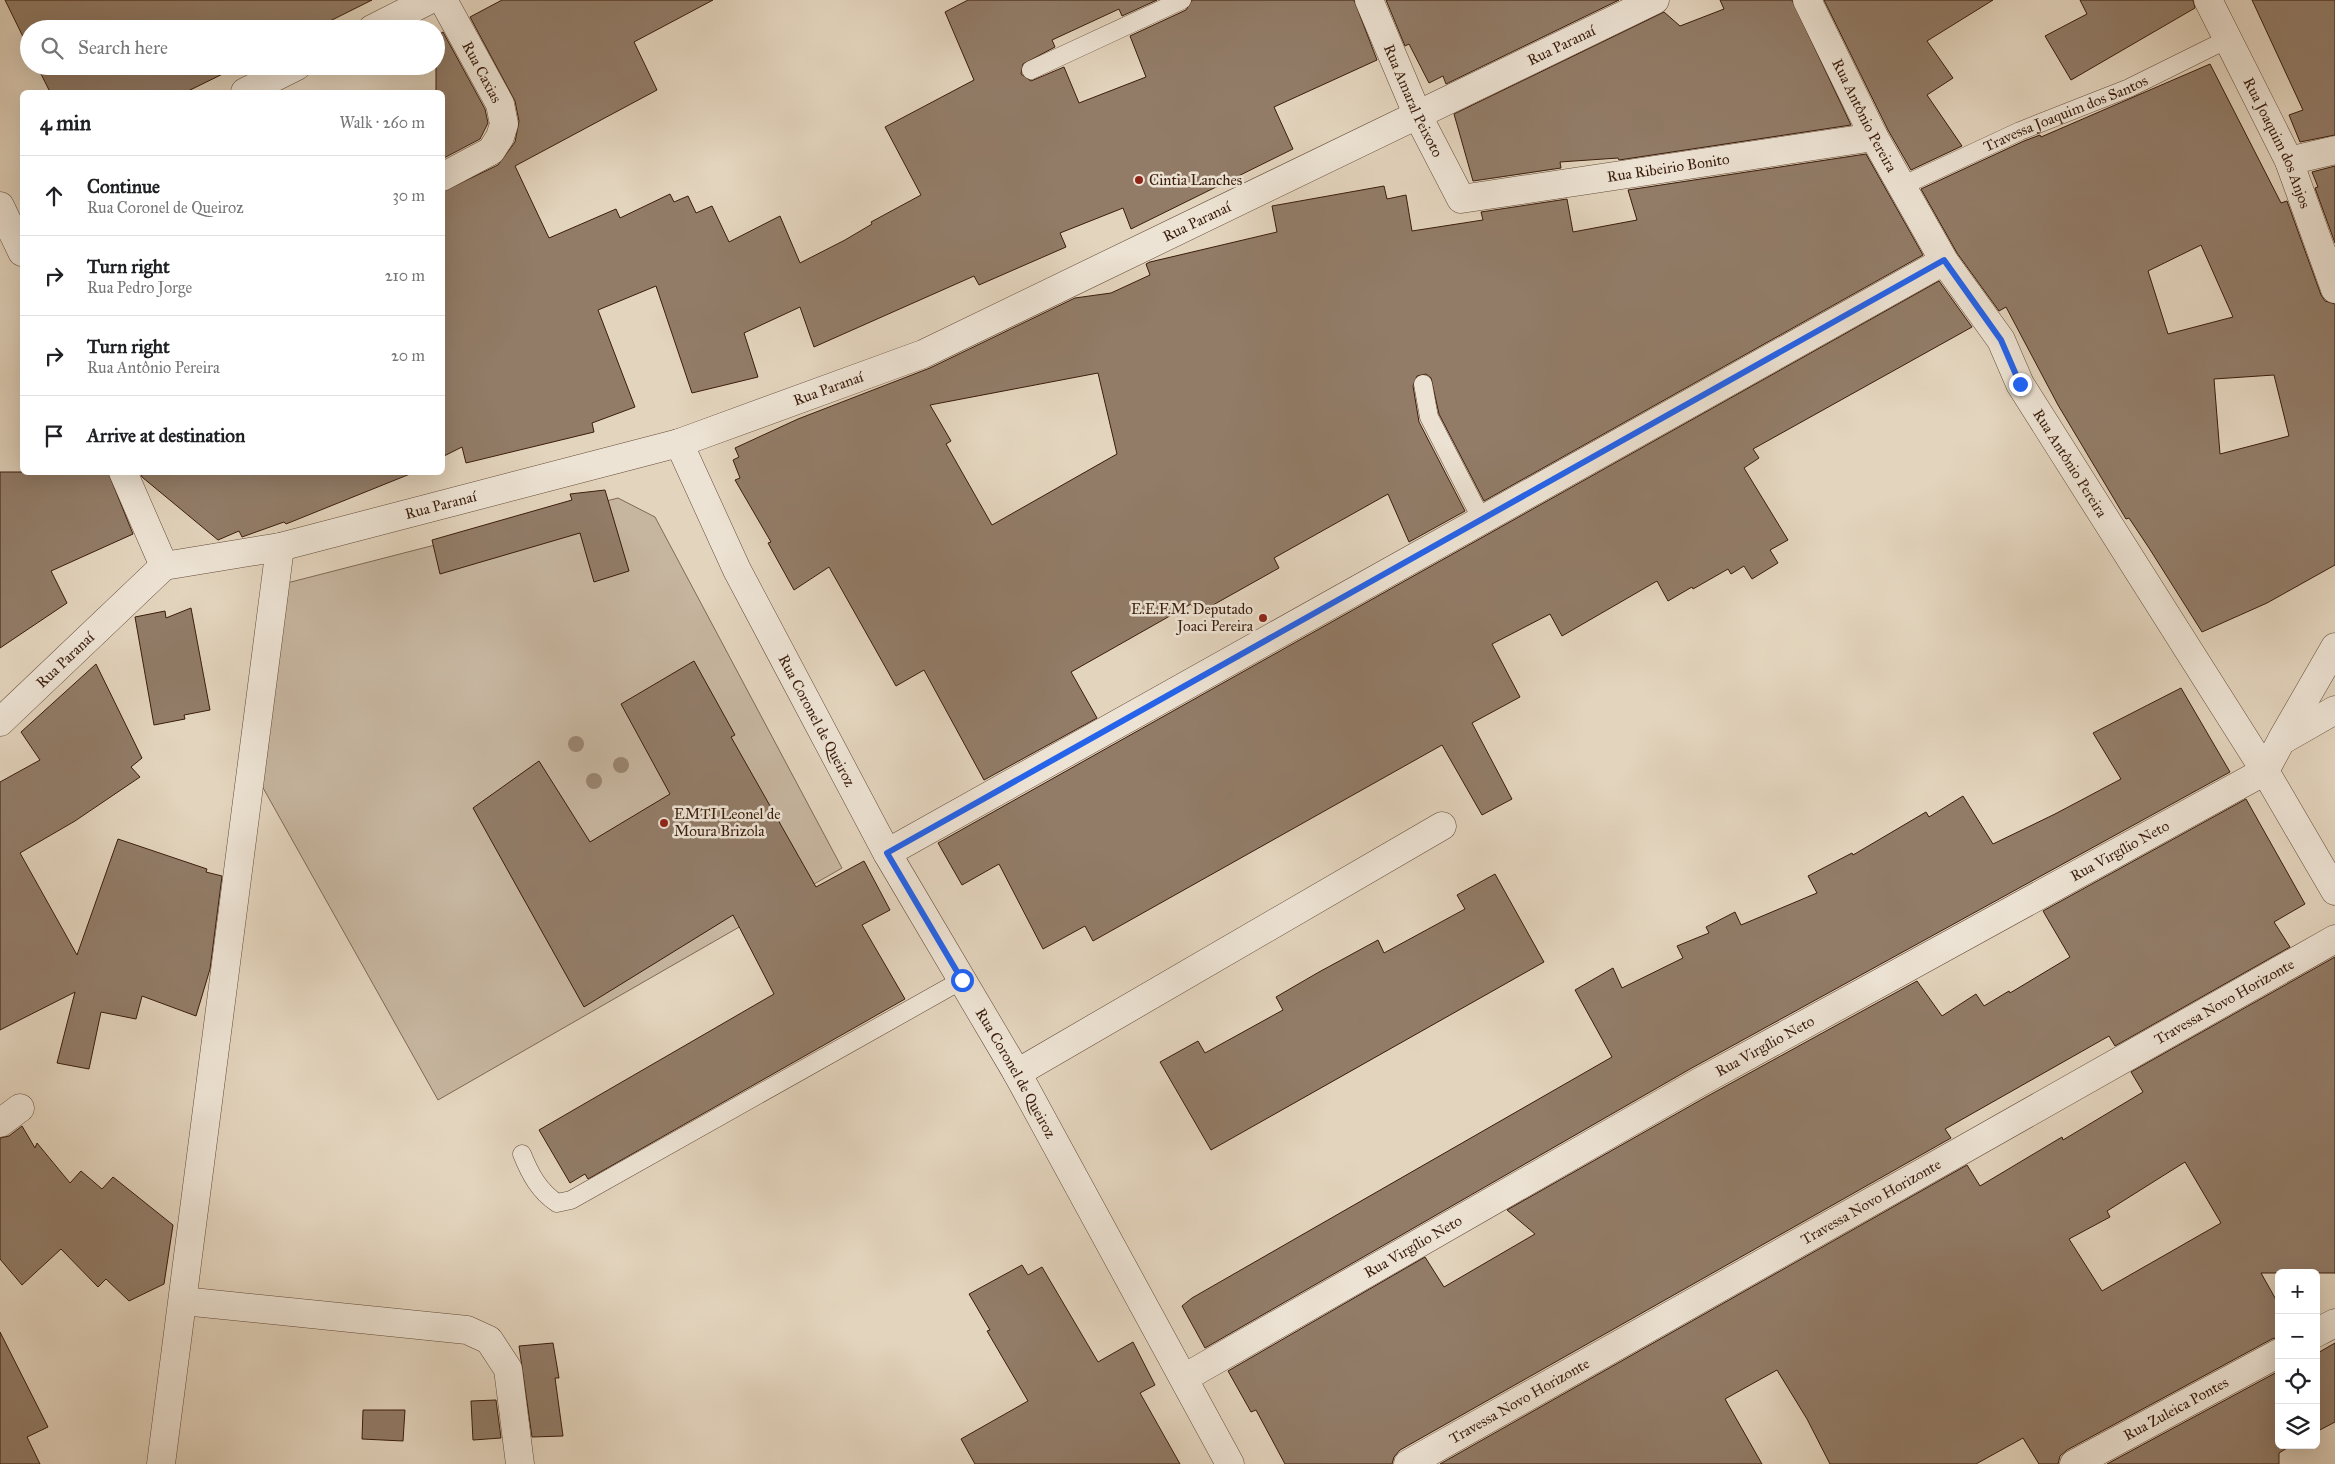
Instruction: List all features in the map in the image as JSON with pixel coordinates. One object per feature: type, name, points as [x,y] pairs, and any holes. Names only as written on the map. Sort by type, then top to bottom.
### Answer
[{"type":"street","points":[[390,20],[429,0]]},
{"type":"street","name":"Rua Caxias","points":[[443,0],[500,104],[504,124],[500,137],[491,150],[445,175]]},
{"type":"street","name":"Rua Amaral Peixoto","points":[[1368,0],[1418,116],[1461,199]]},
{"type":"street","name":"Rua Paranaí","points":[[0,722],[164,566],[280,547],[679,443],[923,354],[1656,0]]},
{"type":"street","name":"Rua Antônio Pereira","points":[[1807,0],[1874,136],[1944,260],[2001,340],[2020,384],[2264,770],[2335,891]]},
{"type":"street","name":"Rua Joaquim dos Anjos","points":[[2208,0],[2289,161],[2335,289]]},
{"type":"street","points":[[249,90],[279,75]]},
{"type":"street","name":"Rua Ribeirio Bonito","points":[[1461,199],[1874,136]]},
{"type":"street","points":[[2289,161],[2335,150]]},
{"type":"street","points":[[7,210],[20,246]]},
{"type":"street","points":[[887,853],[1944,260]]},
{"type":"street","name":"Rua Coronel de Queiroz","points":[[679,443],[736,570],[887,853],[1017,1073],[1230,1464]]},
{"type":"street","points":[[124,475],[164,566]]},
{"type":"street","points":[[161,1464],[280,547]]},
{"type":"street","points":[[2264,770],[2335,647]]},
{"type":"street","points":[[2281,741],[2335,710]]},
{"type":"street","name":"Rua Virgílio Neto","points":[[1184,1378],[1698,1083],[2264,770]]},
{"type":"street","points":[[1017,1073],[1442,826]]},
{"type":"street","name":"Travessa Novo Horizonte","points":[[1408,1464],[2335,939]]},
{"type":"street","points":[[183,1301],[467,1330],[489,1340],[508,1369],[520,1464]]},
{"type":"street","points":[[2320,1331],[2335,1323]]},
{"type":"street","name":"Rua Zuleica Pontes","points":[[2074,1464],[2275,1355]]},
{"type":"lane","points":[[1031,70],[1182,0]]},
{"type":"lane","name":"Travessa Joaquim dos Santos","points":[[1902,186],[2020,131],[2129,88],[2228,39]]},
{"type":"lane","points":[[1423,384],[1429,417],[1482,520]]},
{"type":"lane","points":[[522,1154],[530,1174],[546,1195],[557,1203],[571,1200],[962,980]]},
{"type":"shaded area","points":[[618,498],[655,517],[842,868],[438,1100],[262,786],[287,583]]},
{"type":"building","points":[[5,0],[372,0],[332,20],[20,20],[20,31]]},
{"type":"building","points":[[502,0],[713,0],[634,42],[657,90],[515,166],[549,238],[616,209],[620,218],[670,194],[674,202],[688,196],[696,213],[712,206],[729,242],[780,216],[800,263],[845,240],[872,224],[871,222],[921,195],[885,127],[974,80],[945,12],[968,0],[1157,0],[1122,16],[1119,9],[1052,40],[1055,47],[1023,64],[1021,74],[1031,81],[1064,67],[1079,103],[1146,77],[1130,36],[1186,10],[1192,0],[1354,0],[1377,60],[1274,107],[1293,149],[1131,229],[1123,208],[1060,233],[1066,247],[979,285],[974,276],[814,347],[800,307],[744,333],[758,377],[692,393],[656,286],[598,310],[635,407],[592,423],[594,432],[466,463],[462,447],[445,456],[445,191],[498,165],[515,142],[519,121],[515,101],[470,17]]},
{"type":"building","points":[[1386,0],[1619,0],[1446,84],[1443,76],[1429,83],[1409,44],[1405,46]]},
{"type":"building","points":[[1720,0],[1792,0],[1851,125],[1619,160],[1618,158],[1560,162],[1561,168],[1473,181],[1454,114],[1664,12],[1680,26],[1724,9]]},
{"type":"building","points":[[1824,0],[1993,0],[1927,41],[1953,78],[1927,95],[1962,146],[1911,170],[1888,130]]},
{"type":"building","points":[[2080,0],[2193,0],[2195,8],[2071,80],[2045,36],[2087,14]]},
{"type":"building","points":[[2252,0],[2335,0],[2335,135],[2300,142],[2289,115],[2303,110]]},
{"type":"building","points":[[445,36],[485,109],[488,123],[480,139],[445,157],[445,90],[436,90],[436,75],[445,75]]},
{"type":"building","points":[[2210,64],[2281,203],[2287,201],[2321,295],[2325,301],[2335,304],[2335,565],[2267,603],[2202,632],[2129,518],[2126,519],[2058,405],[2006,307],[1999,311],[1957,253],[1921,189],[2024,141],[2040,135],[2041,137]],"holes":[[[2201,245],[2233,317],[2168,334],[2148,271]],[[2274,375],[2289,436],[2220,454],[2214,379]]]},
{"type":"building","points":[[42,75],[221,75],[190,90],[49,90]]},
{"type":"building","points":[[1866,154],[1923,255],[1484,501],[1439,414],[1431,378],[1426,374],[1417,376],[1413,386],[1419,422],[1465,511],[1409,542],[1388,494],[1274,558],[1279,568],[1197,614],[1191,604],[1071,672],[1097,718],[984,780],[924,670],[896,686],[829,567],[794,590],[768,543],[771,542],[735,480],[740,478],[733,460],[739,457],[735,448],[798,419],[930,368],[1075,298],[1111,293],[1150,275],[1146,264],[1150,262],[1277,232],[1272,206],[1384,186],[1387,199],[1406,195],[1412,231],[1483,220],[1481,212],[1567,199],[1573,232],[1637,220],[1628,190]],"holes":[[[1098,373],[1117,454],[992,525],[946,444],[951,441],[930,405]]]},
{"type":"building","points":[[2335,166],[2335,243],[2315,188],[2318,187],[2312,172]]},
{"type":"building","points":[[1939,281],[1972,327],[1753,449],[1759,458],[1744,468],[1788,540],[1770,550],[1778,563],[1752,579],[1744,566],[1731,574],[1728,569],[1668,601],[1657,581],[1562,636],[1550,614],[1492,644],[1520,697],[1472,723],[1512,799],[1482,815],[1442,745],[1093,941],[1085,926],[1043,949],[999,864],[962,885],[938,843]]},
{"type":"building","points":[[0,472],[20,472],[20,475],[109,475],[133,534],[51,571],[67,603],[0,648]]},
{"type":"building","points":[[141,475],[408,475],[286,524],[284,522],[242,537],[239,531],[218,540]]},
{"type":"building","points":[[605,490],[629,571],[594,582],[580,533],[440,574],[432,540],[572,500],[570,494]]},
{"type":"building","points":[[191,608],[210,710],[184,715],[185,719],[154,725],[135,617],[165,611],[166,618]]},
{"type":"building","points":[[694,661],[735,735],[731,737],[816,887],[864,861],[890,910],[862,925],[905,999],[588,1179],[585,1174],[570,1183],[539,1130],[774,994],[733,915],[584,1007],[473,808],[539,761],[590,842],[670,794],[621,704]]},
{"type":"building","points":[[96,664],[142,758],[131,767],[140,777],[75,821],[20,853],[77,955],[118,839],[207,869],[206,872],[222,876],[210,969],[196,1016],[142,996],[136,1019],[101,1012],[89,1069],[57,1063],[75,992],[0,1030],[0,782],[40,760],[21,732]]},
{"type":"building","points":[[2181,688],[2230,772],[1690,1069],[1205,1348],[1182,1306],[1192,1298],[1612,1057],[1575,990],[1613,968],[1622,988],[1683,958],[1677,946],[1709,933],[1706,927],[1735,912],[1741,925],[1817,893],[1808,876],[1852,853],[1853,855],[1926,812],[1929,817],[1963,796],[1993,844],[2055,814],[2121,779],[2093,733]]},
{"type":"building","points":[[2246,799],[2305,904],[2274,922],[2290,947],[2115,1046],[2109,1036],[1945,1129],[1951,1138],[1400,1450],[1394,1457],[1392,1464],[1285,1464],[1256,1410],[1251,1412],[1228,1371],[1425,1257],[1444,1287],[1535,1234],[1507,1210],[1706,1097],[1917,981],[1942,1016],[1976,994],[1984,1006],[2009,991],[2010,993],[2070,957],[2043,911]]},
{"type":"building","points":[[1495,874],[1544,962],[1211,1150],[1160,1062],[1198,1041],[1205,1053],[1283,1010],[1276,997],[1319,972],[1378,940],[1384,953],[1465,909],[1457,895]]},
{"type":"building","points":[[2335,957],[2335,1273],[2320,1273],[2320,1269],[2275,1269],[2275,1273],[2261,1273],[2275,1298],[2275,1338],[2067,1450],[2060,1456],[2058,1464],[2039,1464],[2023,1438],[1976,1464],[1830,1464],[1807,1419],[1777,1370],[1725,1399],[1762,1464],[1440,1464],[1967,1165],[1980,1186],[2062,1137],[2063,1140],[2143,1092],[2131,1072]],"holes":[[[2185,1162],[2221,1223],[2102,1291],[2069,1239],[2110,1217],[2107,1211]]]},
{"type":"building","points":[[22,1126],[35,1148],[37,1143],[70,1183],[81,1171],[102,1189],[113,1177],[173,1225],[164,1284],[129,1301],[106,1279],[98,1287],[61,1249],[22,1285],[0,1259],[0,1138],[9,1136]]},
{"type":"building","points":[[1022,1265],[1028,1275],[1042,1267],[1098,1362],[1133,1342],[1155,1385],[1140,1393],[1180,1464],[975,1464],[961,1439],[1028,1401],[987,1331],[990,1330],[969,1294]]},
{"type":"building","points":[[0,1332],[48,1427],[27,1437],[40,1464],[0,1464]]},
{"type":"building","points":[[553,1343],[559,1378],[555,1378],[563,1436],[532,1437],[519,1346]]},
{"type":"building","points":[[2335,1343],[2335,1422],[2320,1430],[2320,1359],[2320,1352]]},
{"type":"building","points":[[2275,1373],[2275,1449],[2286,1449],[2279,1453],[2279,1464],[2107,1464]]},
{"type":"building","points":[[496,1400],[501,1438],[473,1440],[471,1401]]},
{"type":"building","points":[[363,1410],[405,1410],[403,1441],[362,1439]]},
{"type":"place","name":"Cintia Lanches","points":[[1139,180]]},
{"type":"place","name":"E.E.F.M. Deputado Joaci Pereira","points":[[1263,618]]},
{"type":"place","name":"EMTI Leonel de Moura Brizola","points":[[664,823]]},
{"type":"route","points":[[962,980],[887,853],[1944,260],[2001,340],[2020,384]]}]
